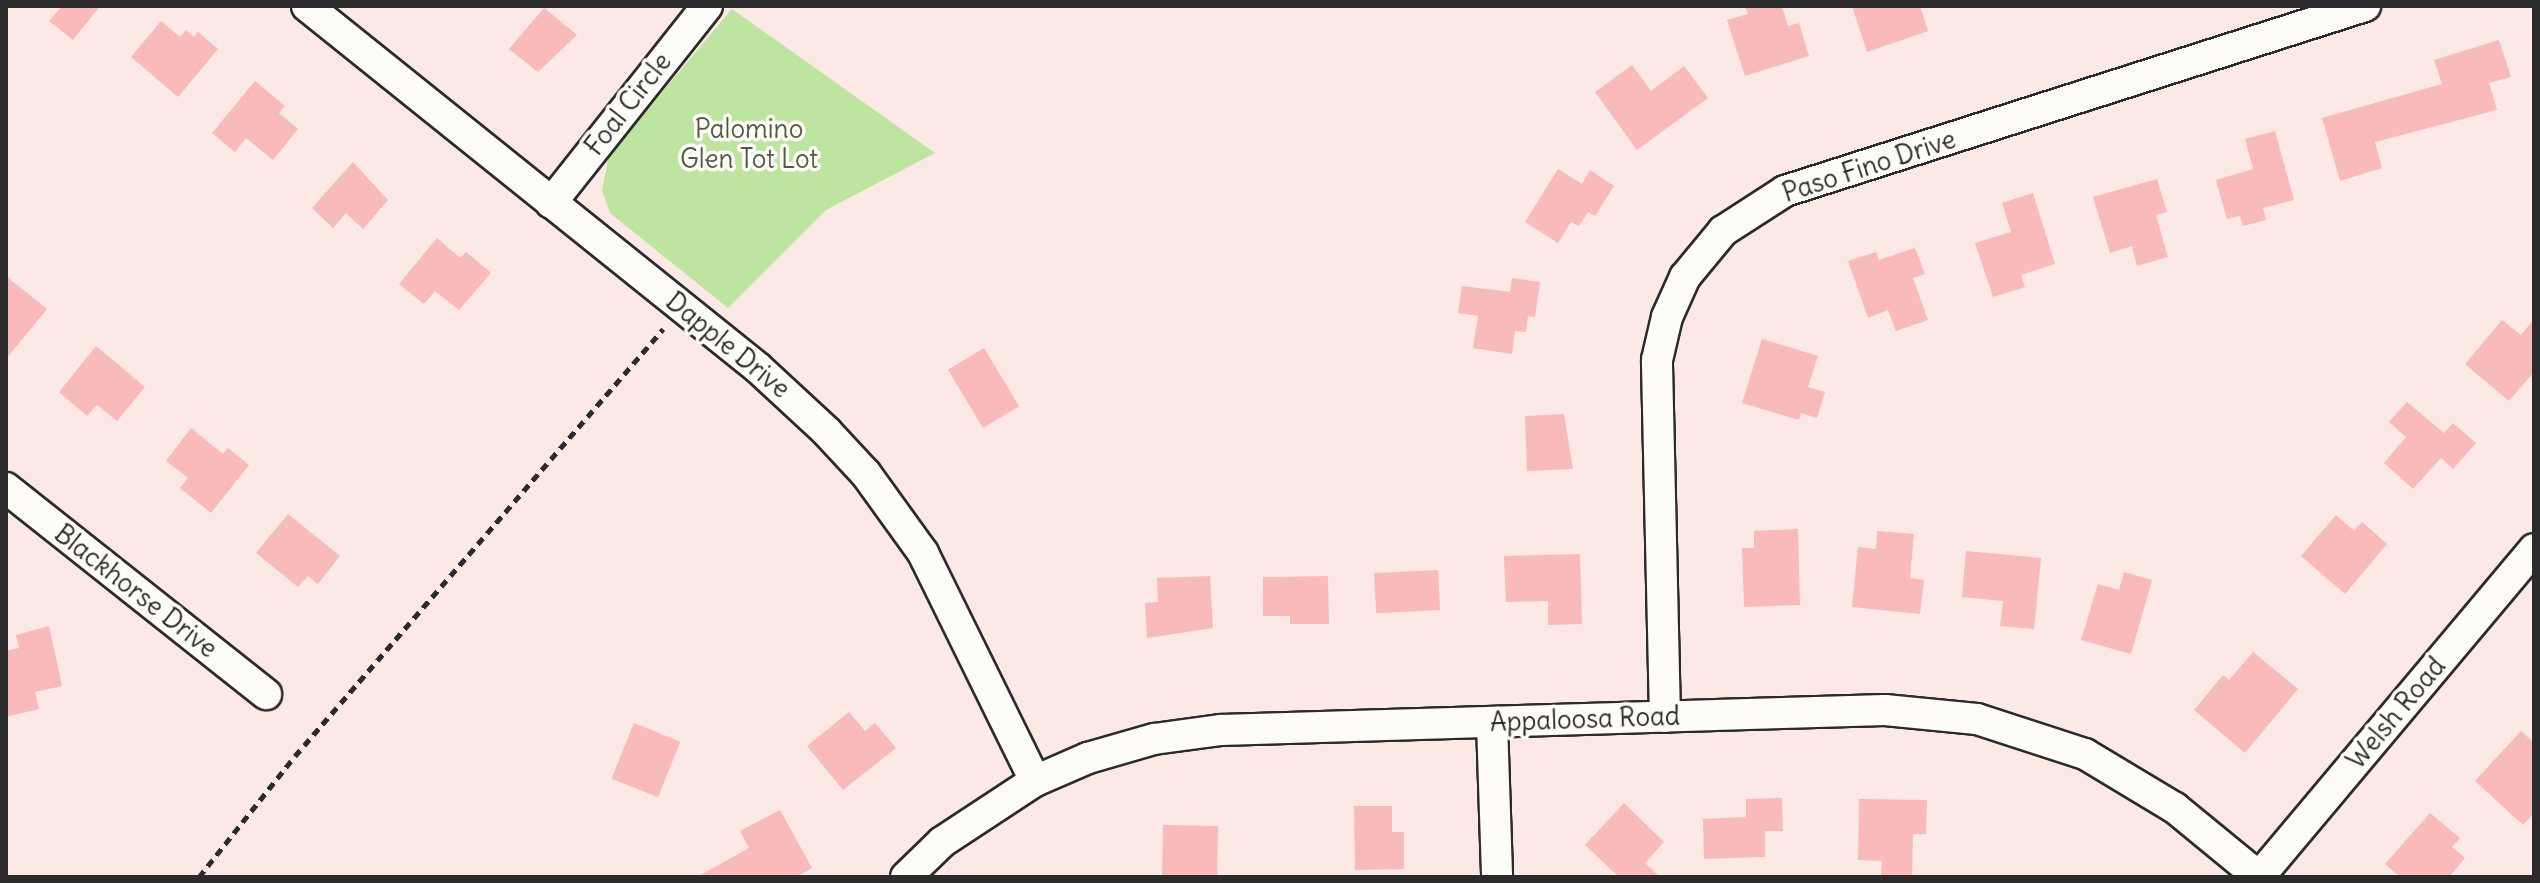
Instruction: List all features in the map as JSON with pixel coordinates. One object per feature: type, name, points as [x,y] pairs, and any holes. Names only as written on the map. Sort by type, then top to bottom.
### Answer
[{"type":"street","name":"Dapple Drive","points":[[307,6],[794,399],[896,512],[947,595],[1035,781]]},
{"type":"street","name":"Foal Circle","points":[[551,203],[707,6]]},
{"type":"street","name":"Paso Fino Drive","points":[[1665,717],[1657,360],[1667,317],[1685,277],[1723,231],[1785,191],[2365,6]]},
{"type":"street","name":"Blackhorse Drive","points":[[6,488],[266,694]]},
{"type":"street","name":"Welsh Road","points":[[2259,877],[2534,549]]},
{"type":"street","name":"Appaloosa Road","points":[[906,877],[942,842],[1035,781],[1121,747],[1221,730],[1885,710],[1936,713],[2019,729],[2085,754],[2146,788],[2259,877]]},
{"type":"street","points":[[1492,723],[1497,877]]},
{"type":"path","points":[[199,877],[295,756],[682,307]]},
{"type":"green space","name":"Palomino Glen Tot Lot","points":[[732,9],[935,153],[826,210],[728,308],[610,213],[602,190],[609,155]]},
{"type":"building","points":[[62,6],[100,6],[73,40],[49,21]]},
{"type":"building","points":[[1745,6],[1782,6],[1788,26],[1799,23],[1809,56],[1745,76],[1727,20],[1748,14]]},
{"type":"building","points":[[1852,6],[1920,6],[1928,31],[1867,52]]},
{"type":"building","points":[[544,8],[577,35],[538,72],[509,49]]},
{"type":"building","points":[[161,21],[180,37],[186,30],[194,37],[198,32],[218,49],[178,97],[131,57]]},
{"type":"building","points":[[2499,40],[2511,77],[2489,83],[2497,110],[2375,142],[2382,168],[2340,181],[2322,118],[2442,84],[2434,60]]},
{"type":"building","points":[[1632,65],[1651,91],[1684,66],[1708,98],[1637,150],[1595,92]]},
{"type":"building","points":[[255,81],[285,106],[279,113],[298,129],[273,160],[246,138],[235,152],[212,133]]},
{"type":"building","points":[[2275,131],[2294,200],[2263,208],[2266,220],[2243,226],[2240,216],[2227,219],[2216,180],[2253,169],[2245,139]]},
{"type":"building","points":[[353,162],[388,200],[363,229],[346,213],[333,228],[312,208]]},
{"type":"building","points":[[1558,169],[1582,184],[1590,170],[1614,186],[1595,216],[1588,212],[1579,226],[1571,222],[1558,243],[1525,222]]},
{"type":"building","points":[[2157,179],[2167,212],[2156,215],[2168,257],[2137,266],[2132,246],[2110,253],[2093,197]]},
{"type":"building","points":[[2033,193],[2055,264],[2021,275],[2025,287],[1993,297],[1975,243],[2011,232],[2002,203]]},
{"type":"building","points":[[437,238],[460,258],[466,252],[491,273],[459,310],[435,291],[424,304],[399,284]]},
{"type":"building","points":[[1915,248],[1925,274],[1913,278],[1928,320],[1896,331],[1888,310],[1868,318],[1848,261],[1876,252],[1879,260]]},
{"type":"building","points":[[6,276],[47,309],[6,359]]},
{"type":"building","points":[[1512,278],[1540,282],[1535,317],[1528,316],[1526,332],[1515,331],[1512,354],[1473,348],[1478,316],[1458,313],[1462,286],[1510,292]]},
{"type":"building","points":[[2534,319],[2534,372],[2509,401],[2465,364],[2502,320],[2521,335]]},
{"type":"building","points":[[1762,339],[1818,356],[1808,387],[1825,392],[1817,418],[1801,413],[1799,420],[1742,403]]},
{"type":"building","points":[[96,346],[145,387],[117,421],[97,405],[87,416],[59,392]]},
{"type":"building","points":[[984,348],[1019,406],[983,428],[948,370]]},
{"type":"building","points":[[2407,402],[2444,433],[2453,423],[2476,443],[2453,469],[2441,458],[2413,489],[2384,463],[2406,437],[2389,422]]},
{"type":"building","points":[[1564,414],[1573,469],[1527,471],[1525,416]]},
{"type":"building","points":[[191,428],[223,454],[228,448],[249,465],[211,513],[180,488],[188,478],[166,461]]},
{"type":"building","points":[[288,514],[340,556],[318,584],[308,576],[298,587],[256,553]]},
{"type":"building","points":[[2336,515],[2354,531],[2362,522],[2387,544],[2345,594],[2301,556]]},
{"type":"building","points":[[1798,529],[1800,605],[1744,607],[1742,548],[1754,548],[1754,531]]},
{"type":"building","points":[[1877,531],[1914,534],[1910,578],[1924,580],[1920,614],[1852,607],[1858,547],[1876,549]]},
{"type":"building","points":[[1966,551],[2041,558],[2034,629],[2000,626],[2003,601],[1962,597]]},
{"type":"building","points":[[1580,554],[1582,624],[1548,625],[1548,601],[1506,602],[1504,556]]},
{"type":"building","points":[[1438,570],[1440,610],[1376,613],[1374,573]]},
{"type":"building","points":[[2124,572],[2152,580],[2131,654],[2081,640],[2098,584],[2119,590]]},
{"type":"building","points":[[1210,576],[1213,628],[1147,638],[1145,603],[1158,602],[1157,578]]},
{"type":"building","points":[[1328,576],[1329,624],[1290,624],[1290,616],[1263,616],[1263,577]]},
{"type":"building","points":[[49,626],[62,686],[35,692],[39,709],[6,717],[6,651],[19,648],[16,635]]},
{"type":"building","points":[[2253,652],[2298,689],[2245,753],[2194,710],[2223,675],[2229,680]]},
{"type":"building","points":[[849,712],[865,731],[875,723],[896,748],[843,790],[807,746]]},
{"type":"building","points":[[634,723],[680,742],[658,797],[612,779]]},
{"type":"building","points":[[2521,731],[2534,743],[2534,813],[2523,825],[2475,781]]},
{"type":"building","points":[[1782,798],[1783,831],[1765,831],[1765,857],[1704,859],[1703,819],[1746,817],[1746,799]]},
{"type":"building","points":[[1859,799],[1927,800],[1926,834],[1913,834],[1912,876],[1881,875],[1882,861],[1858,860]]},
{"type":"building","points":[[1624,803],[1664,842],[1645,863],[1660,877],[1619,877],[1585,845]]},
{"type":"building","points":[[1354,806],[1392,806],[1392,832],[1404,832],[1404,869],[1355,870]]},
{"type":"building","points":[[780,810],[812,868],[796,877],[697,877],[749,848],[740,831]]},
{"type":"building","points":[[2430,813],[2460,838],[2452,847],[2465,858],[2449,877],[2400,877],[2385,864]]},
{"type":"building","points":[[1163,825],[1218,826],[1217,877],[1162,877]]}]
